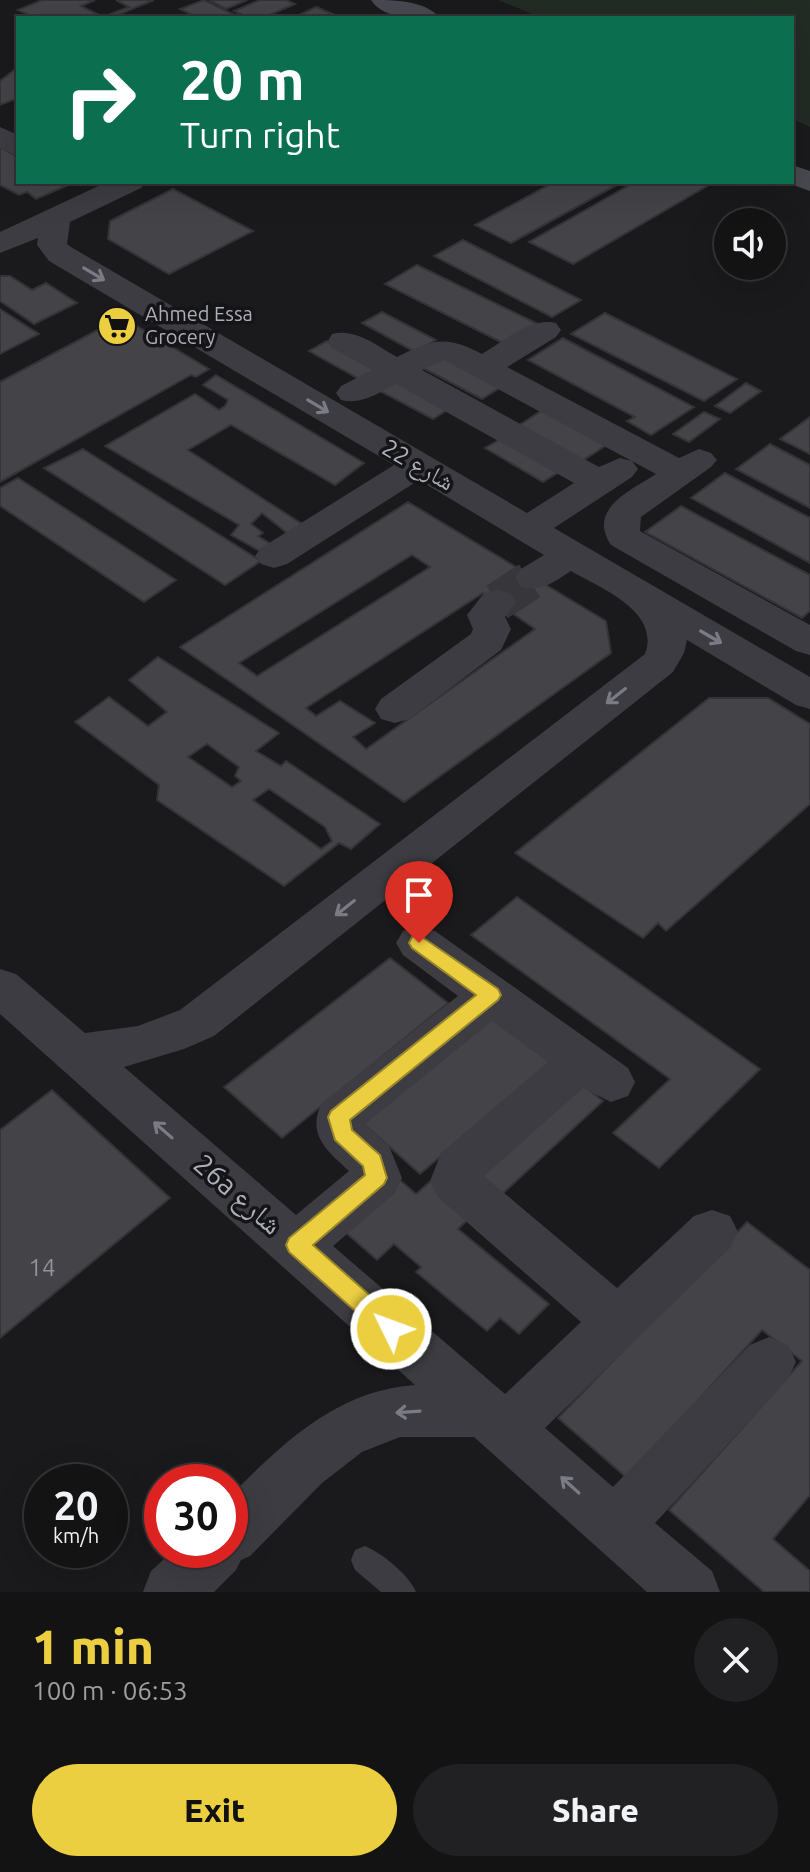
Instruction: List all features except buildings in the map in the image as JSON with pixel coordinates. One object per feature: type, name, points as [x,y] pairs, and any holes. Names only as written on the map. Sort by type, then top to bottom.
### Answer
[{"type":"street","points":[[384,0],[421,16]]},
{"type":"street","points":[[3,122],[16,144]]},
{"type":"street","points":[[0,244],[56,218],[91,189],[120,184]]},
{"type":"street","name":"شارع 22","points":[[56,218],[52,245],[60,254],[810,695]]},
{"type":"street","points":[[484,367],[545,330]]},
{"type":"street","points":[[344,341],[397,370],[474,423],[599,482]]},
{"type":"street","points":[[353,393],[434,351],[456,352],[644,453],[691,466],[624,512],[621,528],[624,537],[810,642]]},
{"type":"street","points":[[474,423],[530,392]]},
{"type":"street","points":[[527,529],[644,453]]},
{"type":"street","points":[[274,556],[419,465]]},
{"type":"street","points":[[534,578],[572,554]]},
{"type":"street","points":[[75,1053],[131,1048],[197,1023],[659,663],[669,645],[668,629],[641,595]]},
{"type":"street","points":[[395,709],[487,641],[492,629],[486,615],[497,602]]},
{"type":"street","points":[[419,943],[596,1071],[459,1168],[455,1181],[617,1321]]},
{"type":"street","name":"26a شارع","points":[[0,987],[691,1592]]},
{"type":"street","points":[[297,1245],[377,1178],[373,1162],[342,1134],[339,1117],[491,995]]},
{"type":"street","points":[[248,1519],[326,1444],[370,1419],[409,1410],[496,1420],[617,1321],[712,1232]]},
{"type":"street","points":[[615,1525],[769,1362]]},
{"type":"street","points":[[172,1592],[197,1568]]},
{"type":"lane","points":[[365,1560],[402,1592]]},
{"type":"shaded area","points":[[498,0],[810,0],[810,127],[794,120],[794,16],[537,16]]},
{"type":"tunnel","points":[[497,602],[534,578]]},
{"type":"place","name":"Ahmed Essa Grocery","points":[[117,326]]},
{"type":"route","points":[[391,1329],[297,1245],[377,1178],[373,1162],[342,1134],[339,1117],[491,995],[419,943]]}]
